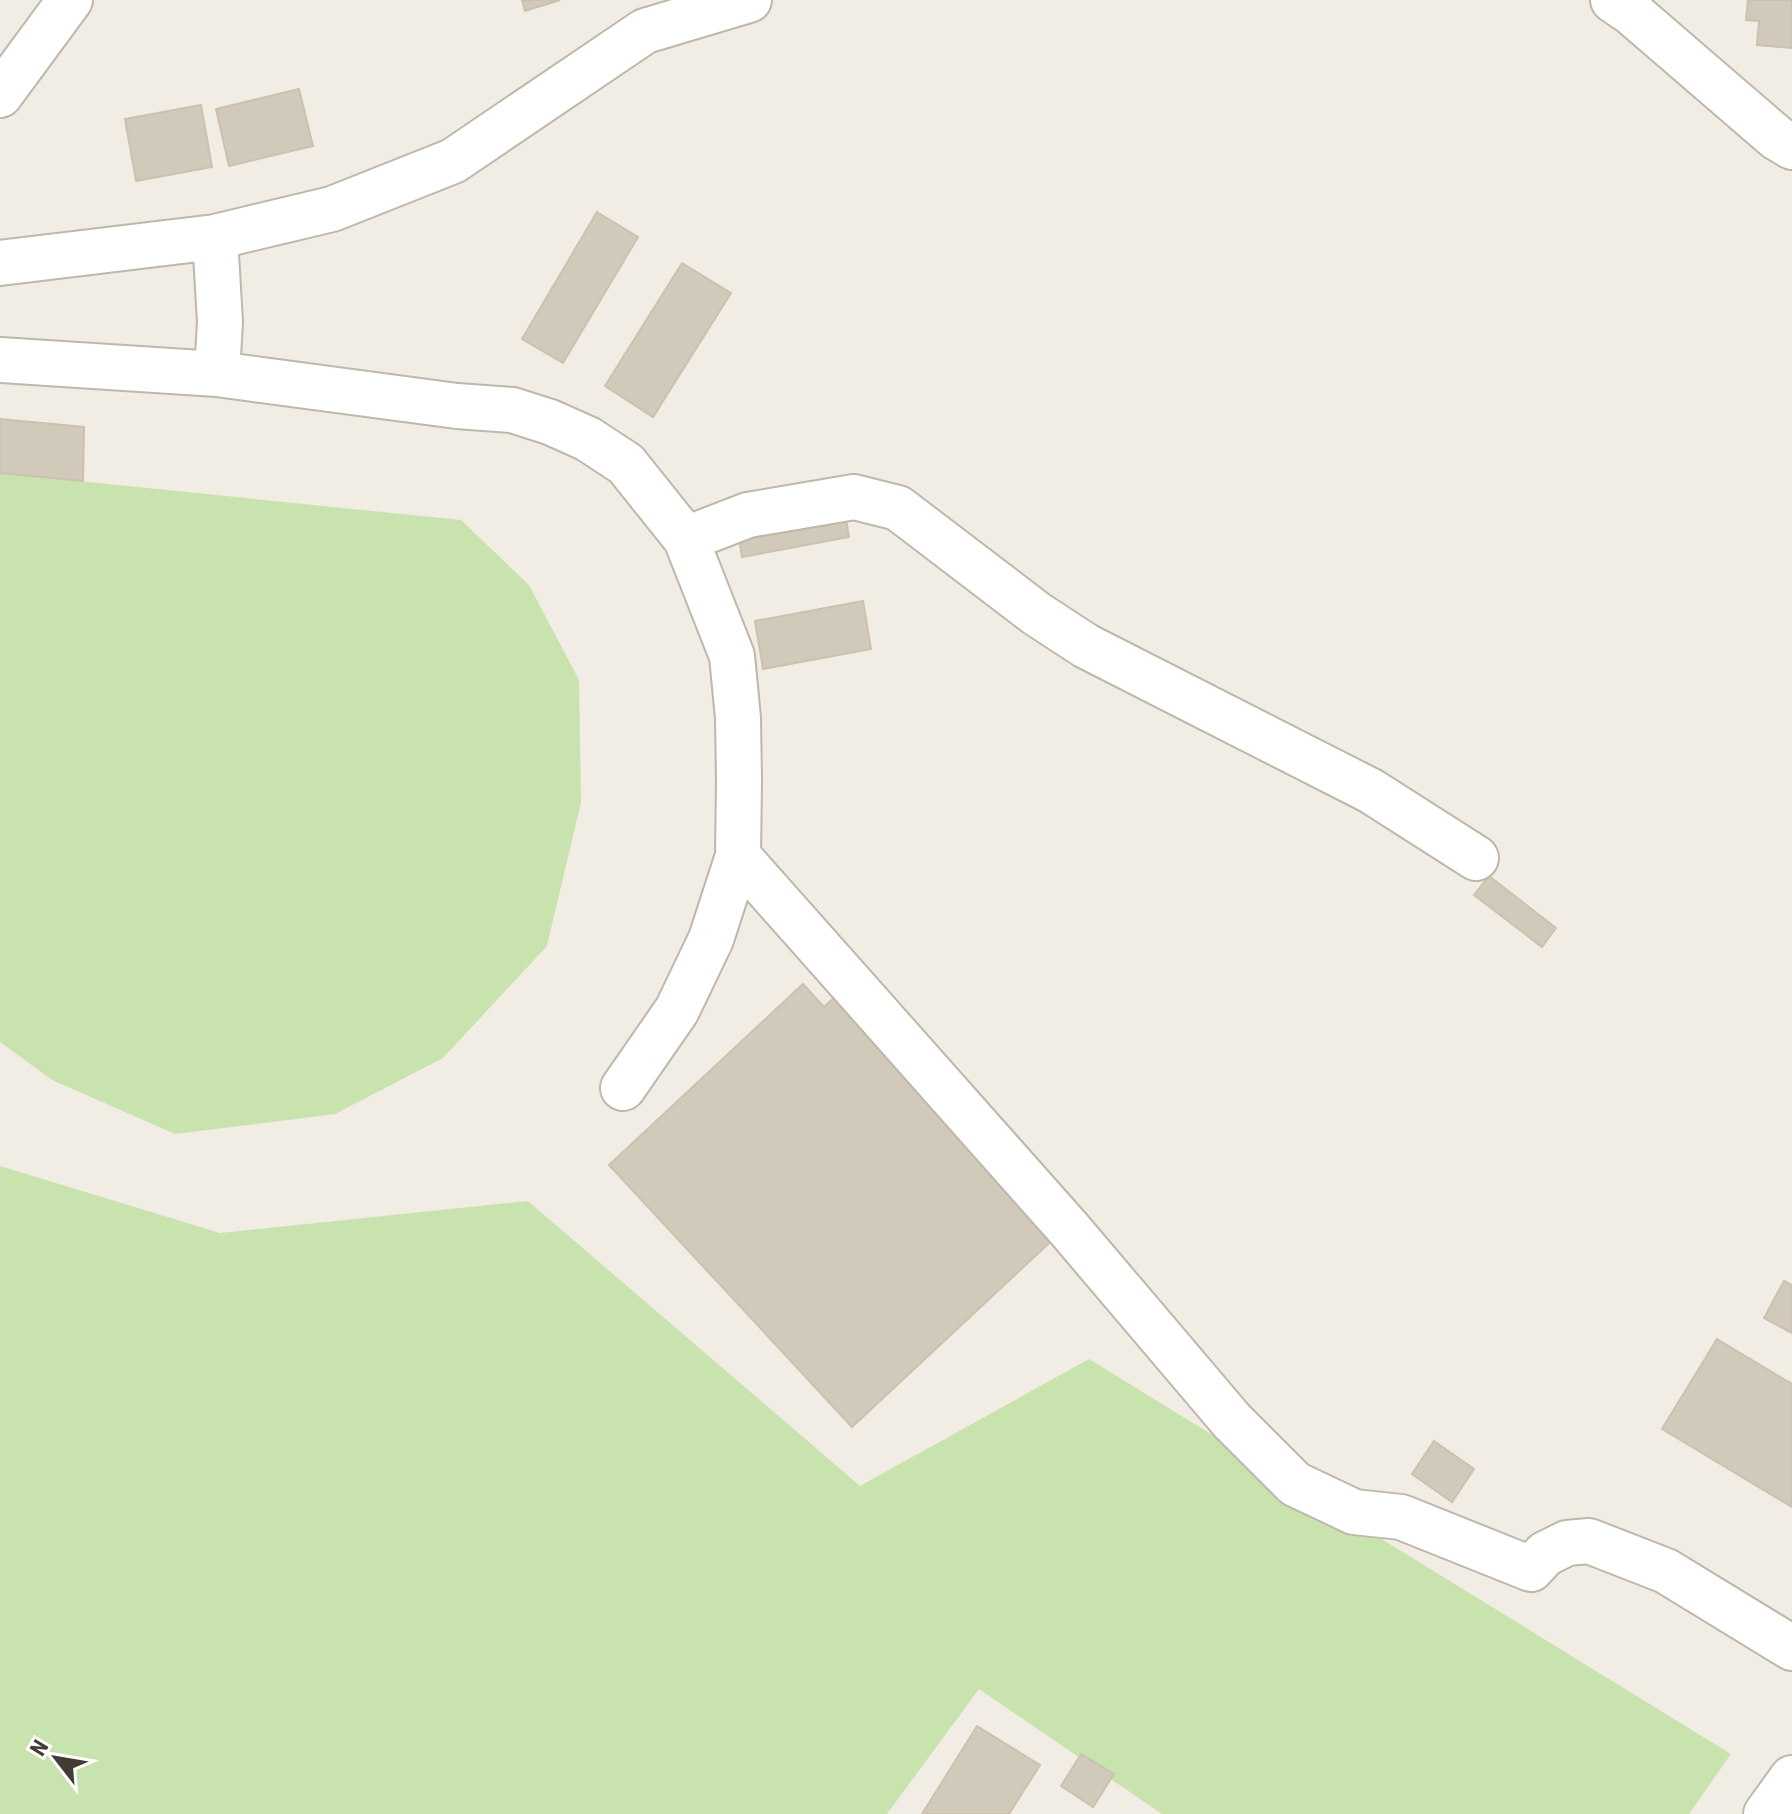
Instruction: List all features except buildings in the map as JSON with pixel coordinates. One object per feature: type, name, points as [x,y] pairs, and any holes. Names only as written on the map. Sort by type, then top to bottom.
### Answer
[{"type":"street","points":[[0,95],[70,0]]},
{"type":"street","points":[[0,263],[215,237],[332,209],[453,161],[641,15],[749,0]]},
{"type":"street","points":[[1613,0],[1777,138],[1792,147]]},
{"type":"street","points":[[215,237],[220,322],[217,374]]},
{"type":"street","points":[[0,360],[217,374],[457,406],[512,410],[588,439],[626,464],[686,539],[732,656],[738,718],[738,856],[711,939],[677,1010],[623,1088]]},
{"type":"street","points":[[686,539],[748,515],[854,497],[898,508],[1037,614],[1086,646],[1371,791],[1476,858]]},
{"type":"street","points":[[738,856],[1069,1229],[1232,1421],[1295,1484],[1354,1512],[1401,1517],[1531,1569],[1545,1554],[1567,1543],[1589,1541],[1666,1571],[1792,1648]]},
{"type":"street","points":[[1766,1814],[1792,1778]]},
{"type":"green space","points":[[0,473],[461,520],[529,585],[579,680],[581,802],[547,946],[443,1058],[335,1114],[175,1134],[52,1080],[0,1042]]},
{"type":"green space","points":[[0,1166],[220,1233],[528,1201],[860,1486],[1089,1359],[1731,1754],[1689,1814],[1162,1814],[979,1689],[887,1814],[0,1814]]}]
